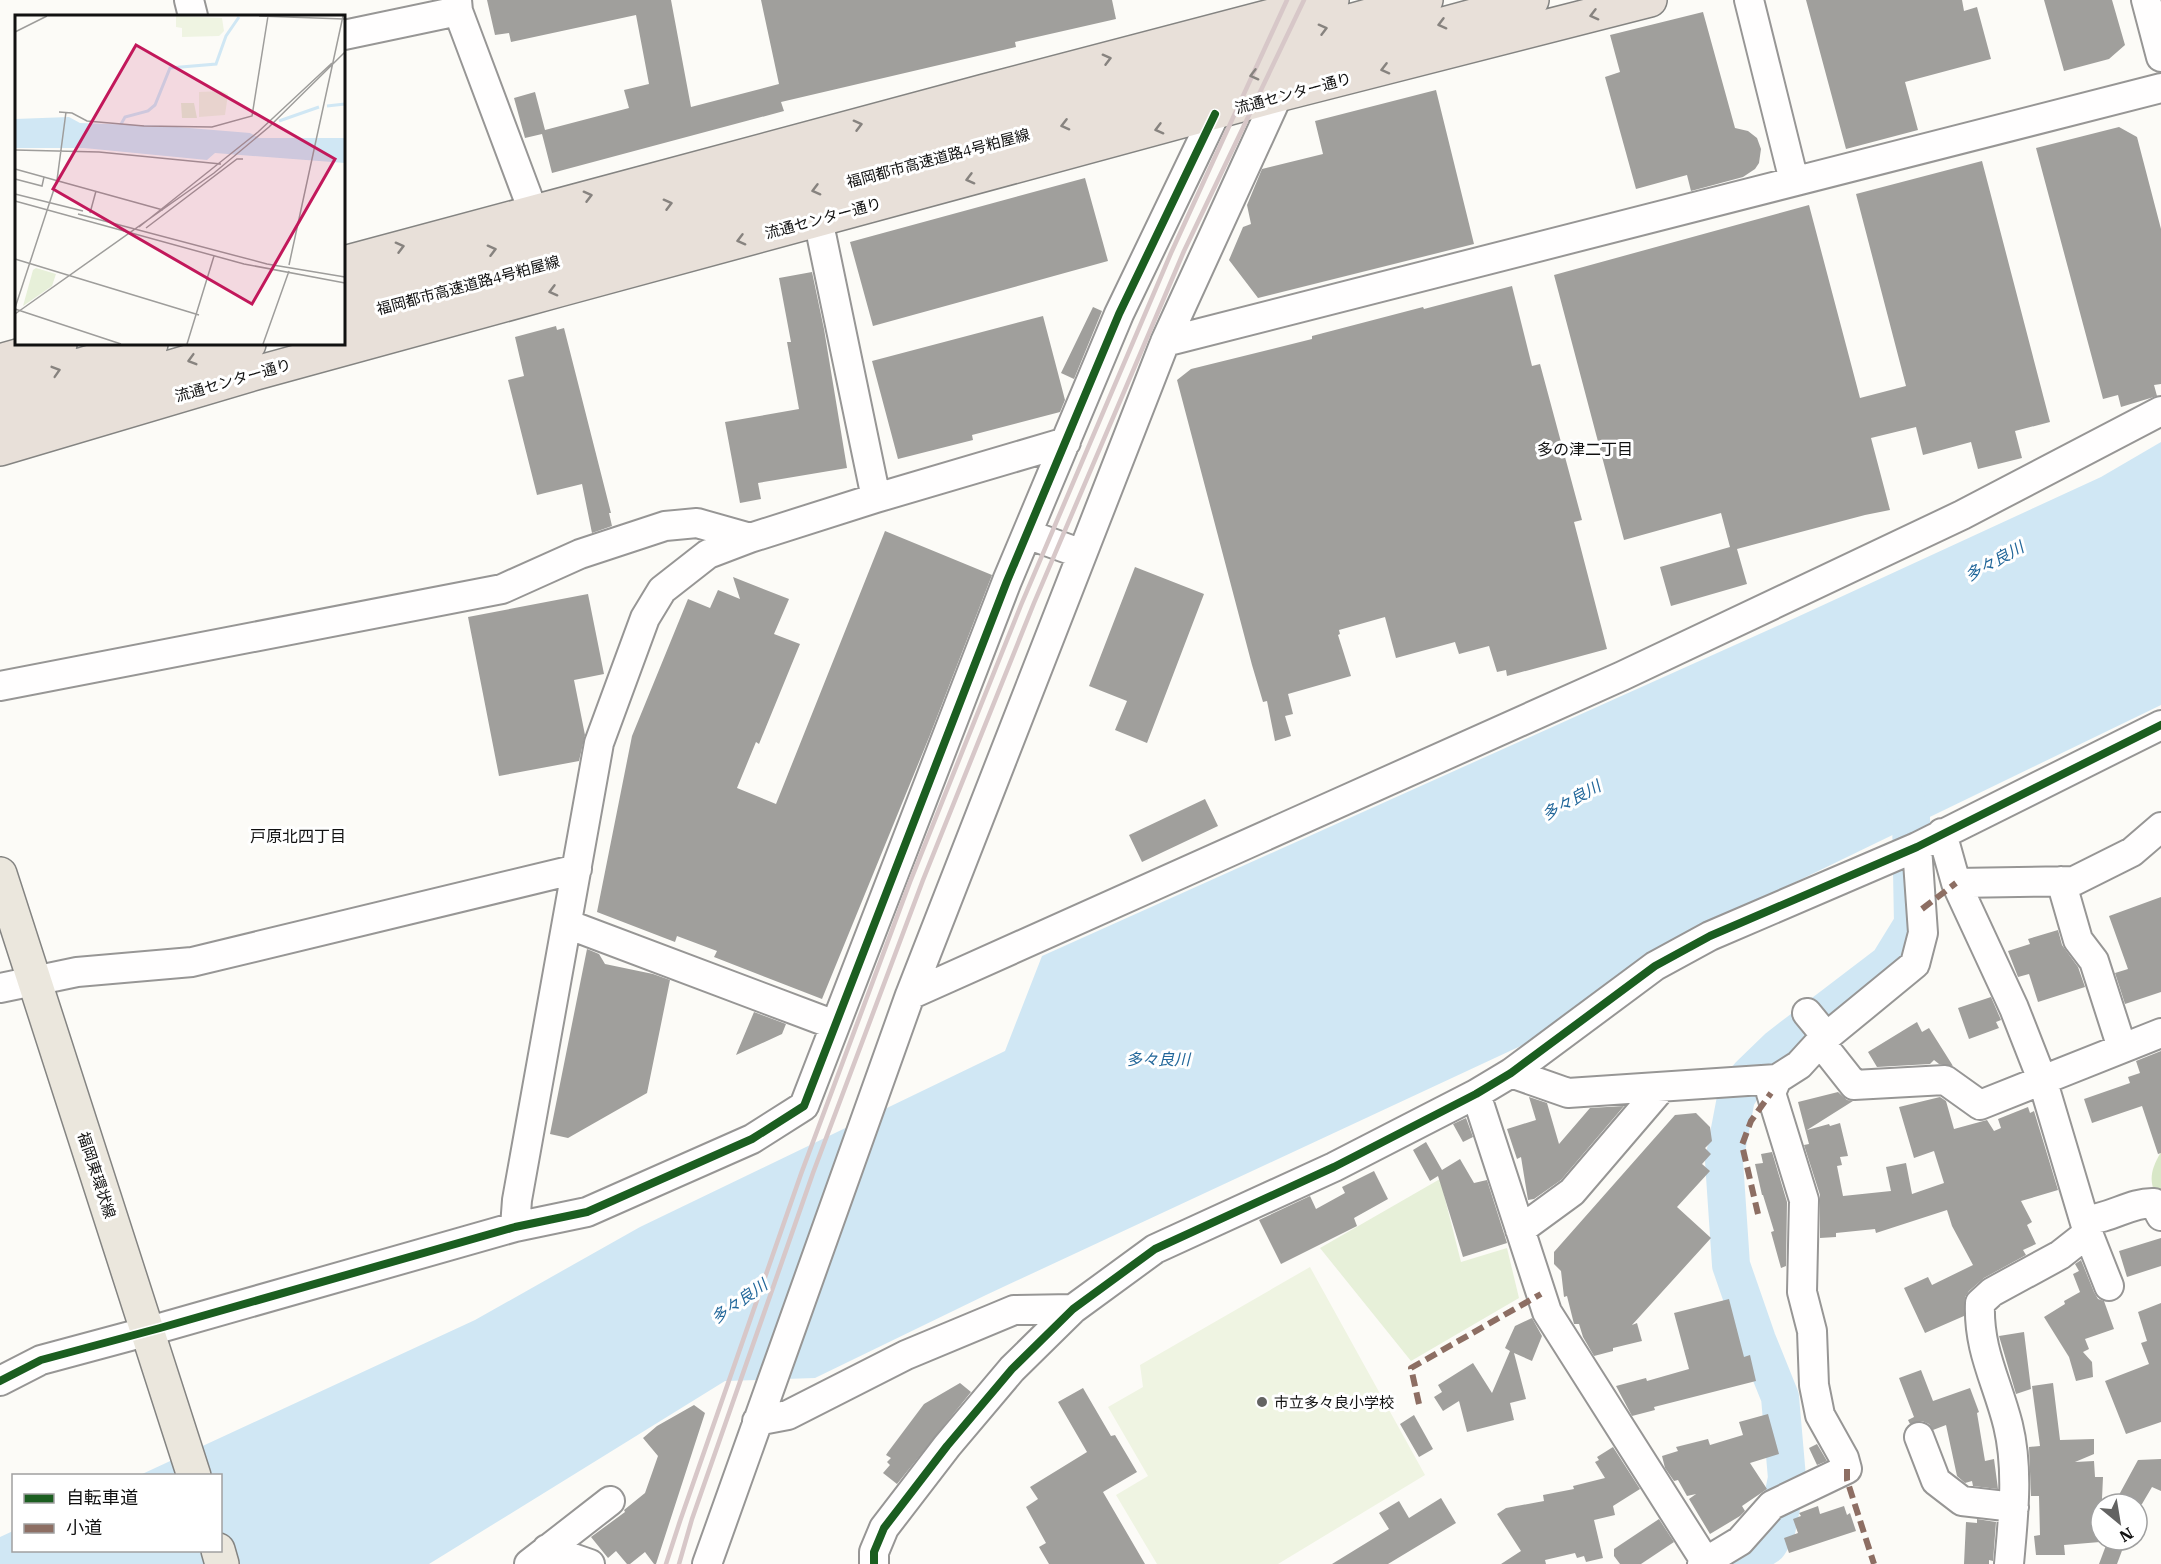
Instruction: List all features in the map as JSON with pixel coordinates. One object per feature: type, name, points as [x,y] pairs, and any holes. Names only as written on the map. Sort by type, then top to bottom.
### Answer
[{"type":"highway","points":[[345,262],[1332,0]]},
{"type":"highway","name":"福岡都市高速道路4号粕屋線","points":[[345,318],[437,279],[1153,75],[1426,0]]},
{"type":"highway","name":"福岡都市高速道路4号粕屋線","points":[[345,290],[437,279],[808,192],[1171,98],[1532,0]]},
{"type":"highway","name":"流通センター通り","points":[[0,449],[256,373],[818,219],[1278,96],[1650,0]]},
{"type":"highway","points":[[0,361],[56,345]]},
{"type":"highway","points":[[0,389],[148,345]]},
{"type":"highway","points":[[0,417],[246,345]]},
{"type":"main road","name":"福岡東環状線","points":[[0,874],[193,1474]]},
{"type":"street","points":[[189,0],[193,15]]},
{"type":"street","points":[[1749,0],[1794,181]]},
{"type":"street","points":[[2146,0],[2161,57]]},
{"type":"street","points":[[345,35],[458,5],[533,211]]},
{"type":"street","points":[[1165,342],[2161,88]]},
{"type":"street","points":[[707,1564],[910,994],[1165,342],[1278,96]]},
{"type":"street","points":[[0,1381],[41,1359],[515,1227],[587,1212],[752,1139],[804,1106],[1007,581],[1119,314],[1215,114]]},
{"type":"street","points":[[818,219],[876,498]]},
{"type":"street","points":[[910,994],[1643,666],[1962,515],[2161,411]]},
{"type":"street","points":[[515,1227],[517,1200],[599,743],[645,618],[662,590],[708,554],[750,538],[1066,442]]},
{"type":"street","points":[[0,686],[502,589],[580,554],[665,526],[697,523],[750,538]]},
{"type":"street","points":[[1027,534],[1082,554]]},
{"type":"street","points":[[874,1564],[874,1552],[884,1528],[947,1446],[1012,1369],[1073,1309],[1155,1249],[1334,1167],[1476,1094],[1510,1074],[1655,966],[1710,936],[1917,847],[2161,725]]},
{"type":"street","points":[[1956,883],[2074,881],[2132,852],[2161,827]]},
{"type":"street","points":[[1942,833],[1956,883],[2013,1008],[2043,1082],[2087,1227],[2109,1286]]},
{"type":"street","points":[[1476,1094],[1547,1312],[1705,1563],[1740,1541],[1772,1505],[1847,1469],[1844,1458],[1820,1415],[1814,1385],[1812,1331],[1802,1292],[1804,1200],[1771,1093],[1778,1079],[1799,1065],[1823,1039],[1915,964],[1923,933],[1917,847]]},
{"type":"street","points":[[0,988],[76,972],[192,962],[577,869]]},
{"type":"street","points":[[2061,881],[2078,940],[2094,961],[2122,1048]]},
{"type":"street","points":[[567,924],[835,1025]]},
{"type":"street","points":[[1807,1013],[1854,1085],[1945,1080],[1980,1105],[2043,1082],[2161,1033]]},
{"type":"street","points":[[1510,1074],[1568,1094],[1778,1079]]},
{"type":"street","points":[[1520,1230],[1572,1192],[1662,1088]]},
{"type":"street","points":[[2009,1564],[2015,1490],[2008,1426],[1985,1354],[1979,1325],[1980,1304],[1992,1292],[2060,1255],[2087,1227],[2099,1219],[2144,1203],[2154,1203],[2161,1216]]},
{"type":"street","points":[[760,1413],[788,1414],[906,1355],[1014,1310],[1073,1309]]},
{"type":"street","points":[[1919,1437],[1936,1481],[1962,1501],[2014,1507]]},
{"type":"street","points":[[538,1556],[610,1501]]},
{"type":"street","points":[[538,1556],[590,1564]]},
{"type":"green space","points":[[2161,1152],[2161,1206],[2152,1185],[2152,1173]]},
{"type":"green space","points":[[1440,1179],[1461,1262],[1507,1248],[1519,1298],[1411,1361],[1320,1248]]},
{"type":"green space","name":"市立多々良小学校","points":[[1310,1267],[1425,1475],[1278,1564],[1157,1564],[1116,1495],[1148,1476],[1108,1407],[1143,1387],[1140,1365]]},
{"type":"water","name":"多々良川","points":[[2161,442],[2161,705],[1676,940],[1538,1038],[986,1295],[815,1378],[725,1381],[429,1564],[0,1564],[0,1537],[12,1531],[12,1552],[222,1552],[222,1474],[142,1474],[475,1320],[640,1227],[1005,1051],[1042,956],[1795,618],[2101,477]]},
{"type":"building","points":[[487,0],[671,0],[691,107],[779,84],[761,0],[1112,0],[1116,19],[1015,42],[1016,47],[781,102],[784,111],[552,173],[542,134],[525,138],[514,98],[535,92],[545,130],[629,108],[624,90],[649,84],[636,15],[511,42],[509,33],[495,35]]},
{"type":"building","points":[[1806,0],[1962,0],[1964,11],[1977,7],[1991,59],[1905,82],[1918,130],[1846,149]]},
{"type":"building","points":[[2044,0],[2112,0],[2125,45],[2109,59],[2064,71]]},
{"type":"building","points":[[1703,12],[1735,128],[1748,131],[1757,138],[1761,149],[1759,163],[1755,169],[1743,177],[1691,191],[1687,175],[1636,189],[1605,77],[1620,72],[1610,35]]},
{"type":"building","points":[[1436,90],[1474,244],[1258,298],[1229,260],[1243,227],[1251,224],[1247,205],[1262,169],[1323,154],[1315,121]]},
{"type":"building","points":[[2119,127],[2137,137],[2161,229],[2161,384],[2154,385],[2157,396],[2121,407],[2118,395],[2103,399],[2036,148]]},
{"type":"building","points":[[1982,161],[2050,422],[2015,431],[2022,458],[1978,469],[1971,442],[1923,455],[1916,427],[1871,438],[1890,510],[1737,549],[1747,584],[1671,606],[1660,567],[1730,547],[1721,513],[1624,540],[1554,275],[1809,205],[1860,398],[1906,386],[1856,194]]},
{"type":"building","points":[[1085,178],[1108,261],[873,326],[850,242]]},
{"type":"building","points":[[812,272],[847,468],[758,483],[761,499],[740,503],[725,422],[799,409],[787,342],[791,342],[779,278]]},
{"type":"building","points":[[1512,286],[1532,366],[1540,364],[1582,520],[1574,522],[1607,649],[1507,676],[1506,670],[1497,672],[1489,646],[1459,654],[1455,642],[1396,658],[1385,617],[1339,630],[1338,635],[1351,676],[1288,694],[1293,714],[1285,716],[1291,736],[1275,741],[1267,701],[1263,702],[1252,665],[1177,380],[1191,369],[1312,339],[1312,336],[1423,307],[1424,309]]},
{"type":"building","points":[[1093,307],[1102,311],[1074,379],[1061,373]]},
{"type":"building","points":[[1043,316],[1065,400],[1060,412],[972,435],[973,440],[898,459],[872,361]]},
{"type":"building","points":[[556,326],[557,330],[564,328],[611,513],[609,513],[612,526],[592,533],[582,484],[537,495],[508,380],[524,376],[515,337]]},
{"type":"building","points":[[885,531],[992,575],[930,735],[822,999],[714,957],[717,951],[677,936],[675,942],[597,912],[632,736],[688,599],[710,608],[718,590],[740,599],[733,577],[789,599],[774,634],[800,644],[759,744],[756,742],[737,788],[776,804]]},
{"type":"building","points":[[1135,567],[1204,594],[1147,743],[1115,730],[1127,701],[1089,686]]},
{"type":"building","points":[[588,594],[604,674],[574,680],[585,735],[579,761],[499,776],[468,617]]},
{"type":"building","points":[[1205,799],[1218,826],[1142,862],[1129,835]]},
{"type":"building","points":[[2161,897],[2161,992],[2125,1004],[2115,973],[2128,969],[2109,916]]},
{"type":"building","points":[[2058,930],[2062,945],[2078,967],[2085,987],[2038,1002],[2029,974],[2018,977],[2008,951],[2030,944],[2028,939]]},
{"type":"building","points":[[587,949],[599,954],[605,964],[670,980],[647,1093],[568,1138],[550,1134]]},
{"type":"building","points":[[1991,997],[2001,1020],[1996,1022],[1999,1028],[1969,1039],[1958,1008]]},
{"type":"building","points":[[754,1012],[786,1024],[782,1034],[736,1055]]},
{"type":"building","points":[[1917,1022],[1922,1032],[1929,1028],[1953,1066],[1939,1064],[1934,1060],[1930,1064],[1877,1067],[1868,1052]]},
{"type":"building","points":[[2161,1051],[2161,1153],[2158,1154],[2142,1106],[2092,1123],[2084,1099],[2130,1083],[2128,1077],[2140,1073],[2136,1061]]},
{"type":"building","points":[[1838,1092],[1847,1100],[1853,1101],[1807,1130],[1840,1123],[1848,1156],[1840,1157],[1842,1165],[1837,1166],[1843,1196],[1891,1191],[1886,1167],[1906,1163],[1912,1194],[1944,1183],[1934,1151],[1914,1158],[1899,1107],[1940,1097],[1946,1101],[1954,1129],[1987,1120],[1994,1131],[2001,1128],[1998,1119],[2028,1107],[2030,1113],[2034,1111],[2058,1190],[2021,1201],[2032,1222],[2027,1225],[2036,1244],[2023,1250],[2026,1255],[1984,1278],[1969,1291],[1965,1297],[1964,1316],[1925,1333],[1904,1288],[1928,1277],[1932,1285],[1973,1265],[1952,1226],[1947,1210],[1876,1233],[1875,1229],[1836,1233],[1836,1237],[1820,1238],[1820,1195],[1804,1145],[1809,1144],[1798,1102]]},
{"type":"building","points":[[1529,1097],[1547,1103],[1559,1144],[1590,1108],[1624,1106],[1561,1180],[1534,1199],[1528,1200],[1521,1157],[1517,1159],[1507,1129],[1536,1120]]},
{"type":"building","points":[[1696,1113],[1710,1127],[1712,1141],[1705,1148],[1711,1154],[1702,1164],[1710,1171],[1677,1207],[1711,1238],[1632,1325],[1637,1323],[1642,1341],[1613,1348],[1613,1351],[1594,1356],[1583,1337],[1579,1324],[1574,1324],[1567,1296],[1564,1297],[1561,1271],[1554,1264],[1554,1252],[1675,1115]]},
{"type":"building","points":[[1466,1118],[1473,1137],[1463,1142],[1453,1124]]},
{"type":"building","points":[[1426,1142],[1442,1170],[1460,1159],[1474,1183],[1487,1180],[1507,1243],[1463,1257],[1438,1176],[1430,1181],[1413,1150]]},
{"type":"building","points":[[1772,1152],[1787,1202],[1786,1266],[1781,1268],[1771,1232],[1774,1231],[1755,1164],[1763,1163],[1761,1154]]},
{"type":"building","points":[[1374,1171],[1388,1199],[1354,1218],[1357,1226],[1281,1264],[1259,1220],[1310,1196],[1316,1209],[1345,1193],[1342,1187]]},
{"type":"building","points":[[2161,1238],[2161,1266],[2127,1277],[2119,1251]]},
{"type":"building","points":[[2081,1260],[2094,1292],[2098,1299],[2104,1301],[2114,1329],[2085,1339],[2089,1349],[2083,1352],[2092,1362],[2093,1377],[2076,1381],[2069,1357],[2044,1317],[2080,1292],[2073,1274],[2079,1271],[2075,1264]]},
{"type":"building","points":[[1729,1299],[1744,1357],[1750,1355],[1756,1381],[1654,1407],[1655,1410],[1632,1416],[1616,1386],[1646,1378],[1647,1381],[1689,1369],[1674,1313]]},
{"type":"building","points":[[2161,1303],[2161,1422],[2126,1434],[2105,1381],[2149,1364],[2141,1343],[2147,1341],[2138,1312]]},
{"type":"building","points":[[1532,1318],[1542,1336],[1532,1361],[1514,1353],[1526,1399],[1510,1403],[1514,1420],[1467,1432],[1459,1401],[1443,1411],[1434,1397],[1442,1392],[1438,1385],[1473,1363],[1492,1393],[1510,1351],[1505,1348],[1515,1326]]},
{"type":"building","points":[[2024,1332],[2031,1389],[2016,1394],[1999,1336]]},
{"type":"building","points":[[1921,1370],[1933,1401],[1970,1388],[1979,1412],[1977,1413],[1985,1461],[1994,1459],[1998,1489],[1973,1486],[1972,1481],[1965,1483],[1957,1476],[1946,1425],[1933,1430],[1929,1424],[1922,1421],[1910,1424],[1908,1420],[1914,1417],[1899,1378]]},
{"type":"building","points":[[960,1383],[971,1392],[897,1484],[883,1473],[890,1465],[887,1462],[891,1458],[886,1455],[924,1404]]},
{"type":"building","points":[[2053,1383],[2060,1440],[2094,1439],[2094,1454],[2075,1462],[2094,1461],[2095,1477],[2103,1477],[2102,1492],[2089,1492],[2089,1543],[2064,1545],[2065,1555],[2036,1555],[2034,1536],[2040,1535],[2039,1496],[2031,1496],[2029,1447],[2040,1446],[2032,1386]]},
{"type":"building","points":[[1083,1388],[1111,1436],[1115,1435],[1137,1472],[1103,1492],[1145,1564],[1049,1564],[1039,1547],[1046,1543],[1026,1507],[1038,1499],[1030,1487],[1087,1452],[1058,1402]]},
{"type":"building","points":[[694,1405],[705,1413],[656,1564],[645,1552],[630,1564],[627,1564],[616,1551],[608,1558],[591,1537],[625,1512],[624,1510],[645,1493],[658,1456],[643,1438],[657,1426]]},
{"type":"building","points":[[1768,1414],[1779,1454],[1750,1463],[1767,1489],[1742,1506],[1745,1511],[1740,1516],[1710,1534],[1689,1499],[1696,1494],[1687,1496],[1678,1480],[1674,1481],[1665,1468],[1662,1456],[1678,1451],[1676,1447],[1708,1439],[1710,1445],[1743,1435],[1739,1422]]},
{"type":"building","points":[[1414,1415],[1433,1449],[1419,1457],[1400,1424]]},
{"type":"building","points":[[1817,1444],[1827,1461],[1817,1465],[1809,1448]]},
{"type":"building","points":[[1613,1447],[1640,1489],[1613,1506],[1615,1515],[1594,1520],[1603,1558],[1586,1562],[1584,1556],[1577,1558],[1575,1553],[1545,1560],[1546,1564],[1501,1564],[1521,1551],[1497,1514],[1506,1508],[1544,1501],[1543,1495],[1574,1489],[1573,1486],[1605,1478],[1595,1462],[1599,1460],[1597,1457]]},
{"type":"building","points":[[2161,1459],[2161,1491],[2152,1487],[2149,1492],[2121,1492],[2138,1460]]},
{"type":"building","points":[[1441,1498],[1456,1523],[1388,1564],[1332,1564],[1389,1529],[1379,1513],[1399,1501],[1409,1518]]},
{"type":"building","points":[[1818,1506],[1820,1514],[1844,1506],[1847,1515],[1850,1513],[1856,1531],[1789,1553],[1784,1538],[1798,1533],[1793,1519],[1801,1516],[1799,1513]]},
{"type":"building","points":[[1659,1519],[1674,1542],[1641,1564],[1620,1564],[1614,1556],[1614,1549]]},
{"type":"building","points":[[1977,1519],[1996,1522],[1993,1561],[1989,1560],[1989,1564],[1964,1564],[1966,1522],[1977,1523]]},
{"type":"building","points":[[2104,1552],[2122,1552],[2117,1564],[2099,1564]]},
{"type":"waterway","points":[[1738,1564],[1768,1545],[1776,1532],[1787,1478],[1780,1397],[1731,1265],[1724,1161],[1736,1098],[1749,1076],[1779,1047],[1889,963],[1913,924],[1911,818],[1899,778]]},
{"type":"railway","points":[[666,1564],[801,1174],[910,882],[1021,605],[1171,253],[1287,0]]},
{"type":"railway","points":[[679,1564],[692,1519],[813,1173],[923,880],[1034,603],[1184,251],[1304,0]]},
{"type":"marked path","points":[[1922,909],[1956,883]]},
{"type":"marked path","points":[[1758,1214],[1742,1145],[1751,1121],[1771,1093]]},
{"type":"marked path","points":[[1419,1404],[1411,1368],[1541,1294]]},
{"type":"marked path","points":[[1847,1469],[1847,1480],[1874,1564]]},
{"type":"cycle path","points":[[0,1381],[41,1360],[515,1227],[587,1212],[752,1139],[804,1106],[1007,581],[1119,314],[1215,114]]},
{"type":"cycle path","points":[[874,1564],[874,1552],[884,1528],[947,1446],[1012,1369],[1073,1309],[1155,1249],[1334,1167],[1476,1094],[1511,1073],[1655,966],[1710,936],[1917,847],[2161,725]]},
{"type":"place","name":"市立多々良小学校","points":[[1262,1402]]},
{"type":"district","name":"多の津二丁目","points":[[1585,449]]},
{"type":"district","name":"戸原北四丁目","points":[[298,836]]}]
